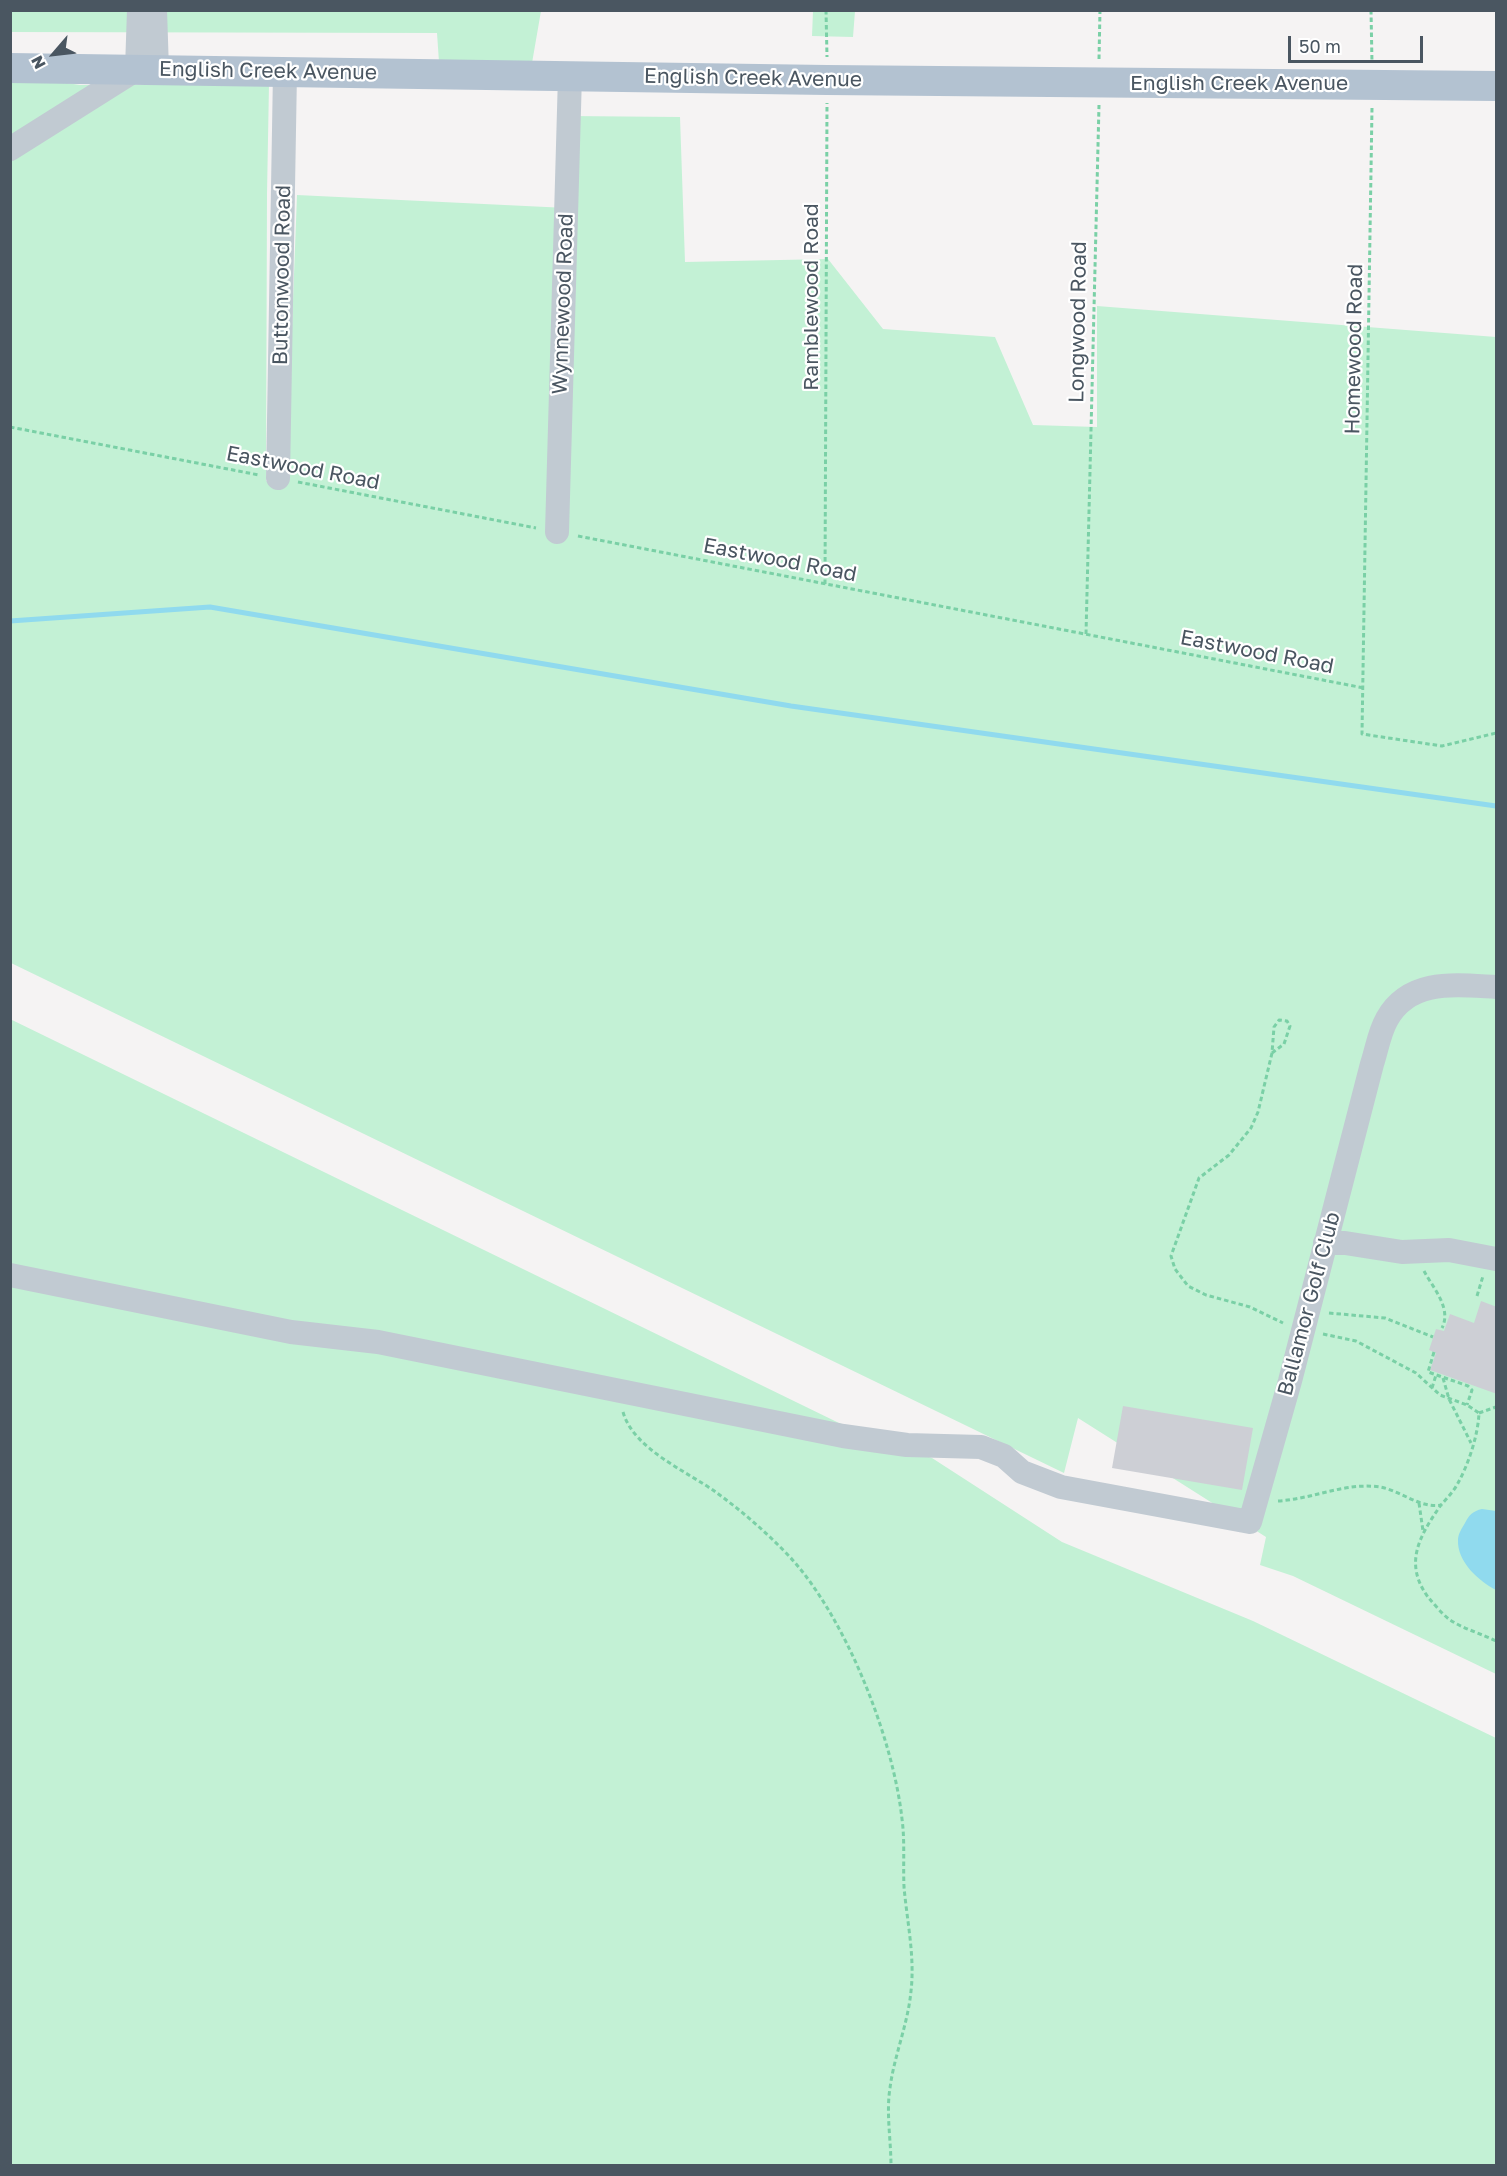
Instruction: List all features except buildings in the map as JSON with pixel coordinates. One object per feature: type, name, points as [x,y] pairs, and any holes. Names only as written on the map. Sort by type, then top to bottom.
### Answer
[{"type":"main road","name":"English Creek Avenue","points":[[10,68],[827,80],[1497,86]]},
{"type":"street","points":[[139,10],[147,69]]},
{"type":"street","points":[[147,69],[155,10]]},
{"type":"street","points":[[10,149],[147,69]]},
{"type":"street","name":"Buttonwood Road","points":[[278,478],[285,72]]},
{"type":"street","name":"Wynnewood Road","points":[[557,532],[570,75]]},
{"type":"street","name":"Ballamor Golf Club","points":[[619,1392],[843,1436],[907,1445],[981,1447],[1004,1456],[1022,1472],[1061,1487],[1250,1522],[1290,1381],[1372,1064],[1387,1018],[1406,998],[1420,990],[1434,986],[1497,987]]},
{"type":"street","points":[[1325,1243],[1345,1243],[1402,1252],[1449,1250],[1497,1259]]},
{"type":"street","points":[[10,1275],[291,1332],[378,1342],[619,1392]]},
{"type":"path","name":"Ramblewood Road","points":[[825,584],[826,10]]},
{"type":"path","name":"Longwood Road","points":[[1086,634],[1100,10]]},
{"type":"path","name":"Homewood Road","points":[[1364,688],[1371,10]]},
{"type":"path","name":"Eastwood Road","points":[[10,427],[1364,688]]},
{"type":"path","points":[[1364,688],[1362,734],[1442,746],[1497,733]]},
{"type":"path","points":[[1272,1053],[1284,1044],[1290,1026],[1287,1021],[1279,1020],[1274,1027],[1272,1053],[1258,1112],[1251,1128],[1229,1155],[1199,1178],[1171,1256],[1175,1269],[1188,1286],[1206,1295],[1250,1307],[1302,1332],[1356,1341],[1416,1373],[1440,1395],[1467,1405],[1479,1413]]},
{"type":"path","points":[[1421,1252],[1422,1267],[1445,1312],[1443,1328]]},
{"type":"path","points":[[1311,1295],[1323,1311],[1385,1318],[1433,1337]]},
{"type":"path","points":[[1434,1352],[1428,1372],[1468,1386],[1472,1390],[1467,1405]]},
{"type":"path","points":[[1432,1388],[1436,1375]]},
{"type":"path","points":[[1443,1378],[1449,1399],[1472,1445]]},
{"type":"path","points":[[619,1392],[628,1426],[635,1435],[648,1447],[763,1528],[792,1559],[819,1596],[841,1634],[860,1672],[885,1738],[902,1819],[904,1884],[912,1975],[911,1992],[889,2091],[891,2166]]},
{"type":"path","points":[[1479,1413],[1497,1407]]},
{"type":"path","points":[[1479,1413],[1472,1445],[1458,1484],[1424,1532],[1415,1560],[1415,1573],[1419,1585],[1449,1619],[1497,1641]]},
{"type":"path","points":[[1256,1500],[1293,1500],[1334,1489],[1366,1486],[1391,1490],[1419,1503],[1442,1505]]},
{"type":"path","points":[[1419,1503],[1424,1532]]},
{"type":"green space","points":[[11,10],[541,11],[532,63],[439,62],[437,33],[11,32]]},
{"type":"green space","points":[[813,11],[855,11],[853,37],[812,36]]},
{"type":"green space","points":[[10,81],[53,81],[80,85],[269,84],[266,481],[286,486],[297,195],[567,208],[569,116],[680,117],[685,262],[828,259],[883,329],[995,337],[1033,425],[1097,427],[1097,306],[1496,337],[1496,1674],[1293,1576],[1260,1565],[1266,1537],[1078,1418],[1064,1473],[11,963]]},
{"type":"green space","points":[[10,1019],[839,1423],[932,1458],[1062,1542],[1253,1621],[1496,1738],[1496,2165],[11,2165]]},
{"type":"water","points":[[1482,1509],[1496,1511],[1496,1590],[1470,1570],[1459,1548],[1460,1531],[1474,1512]]},
{"type":"waterway","points":[[10,621],[210,607],[791,706],[1496,806]]}]
